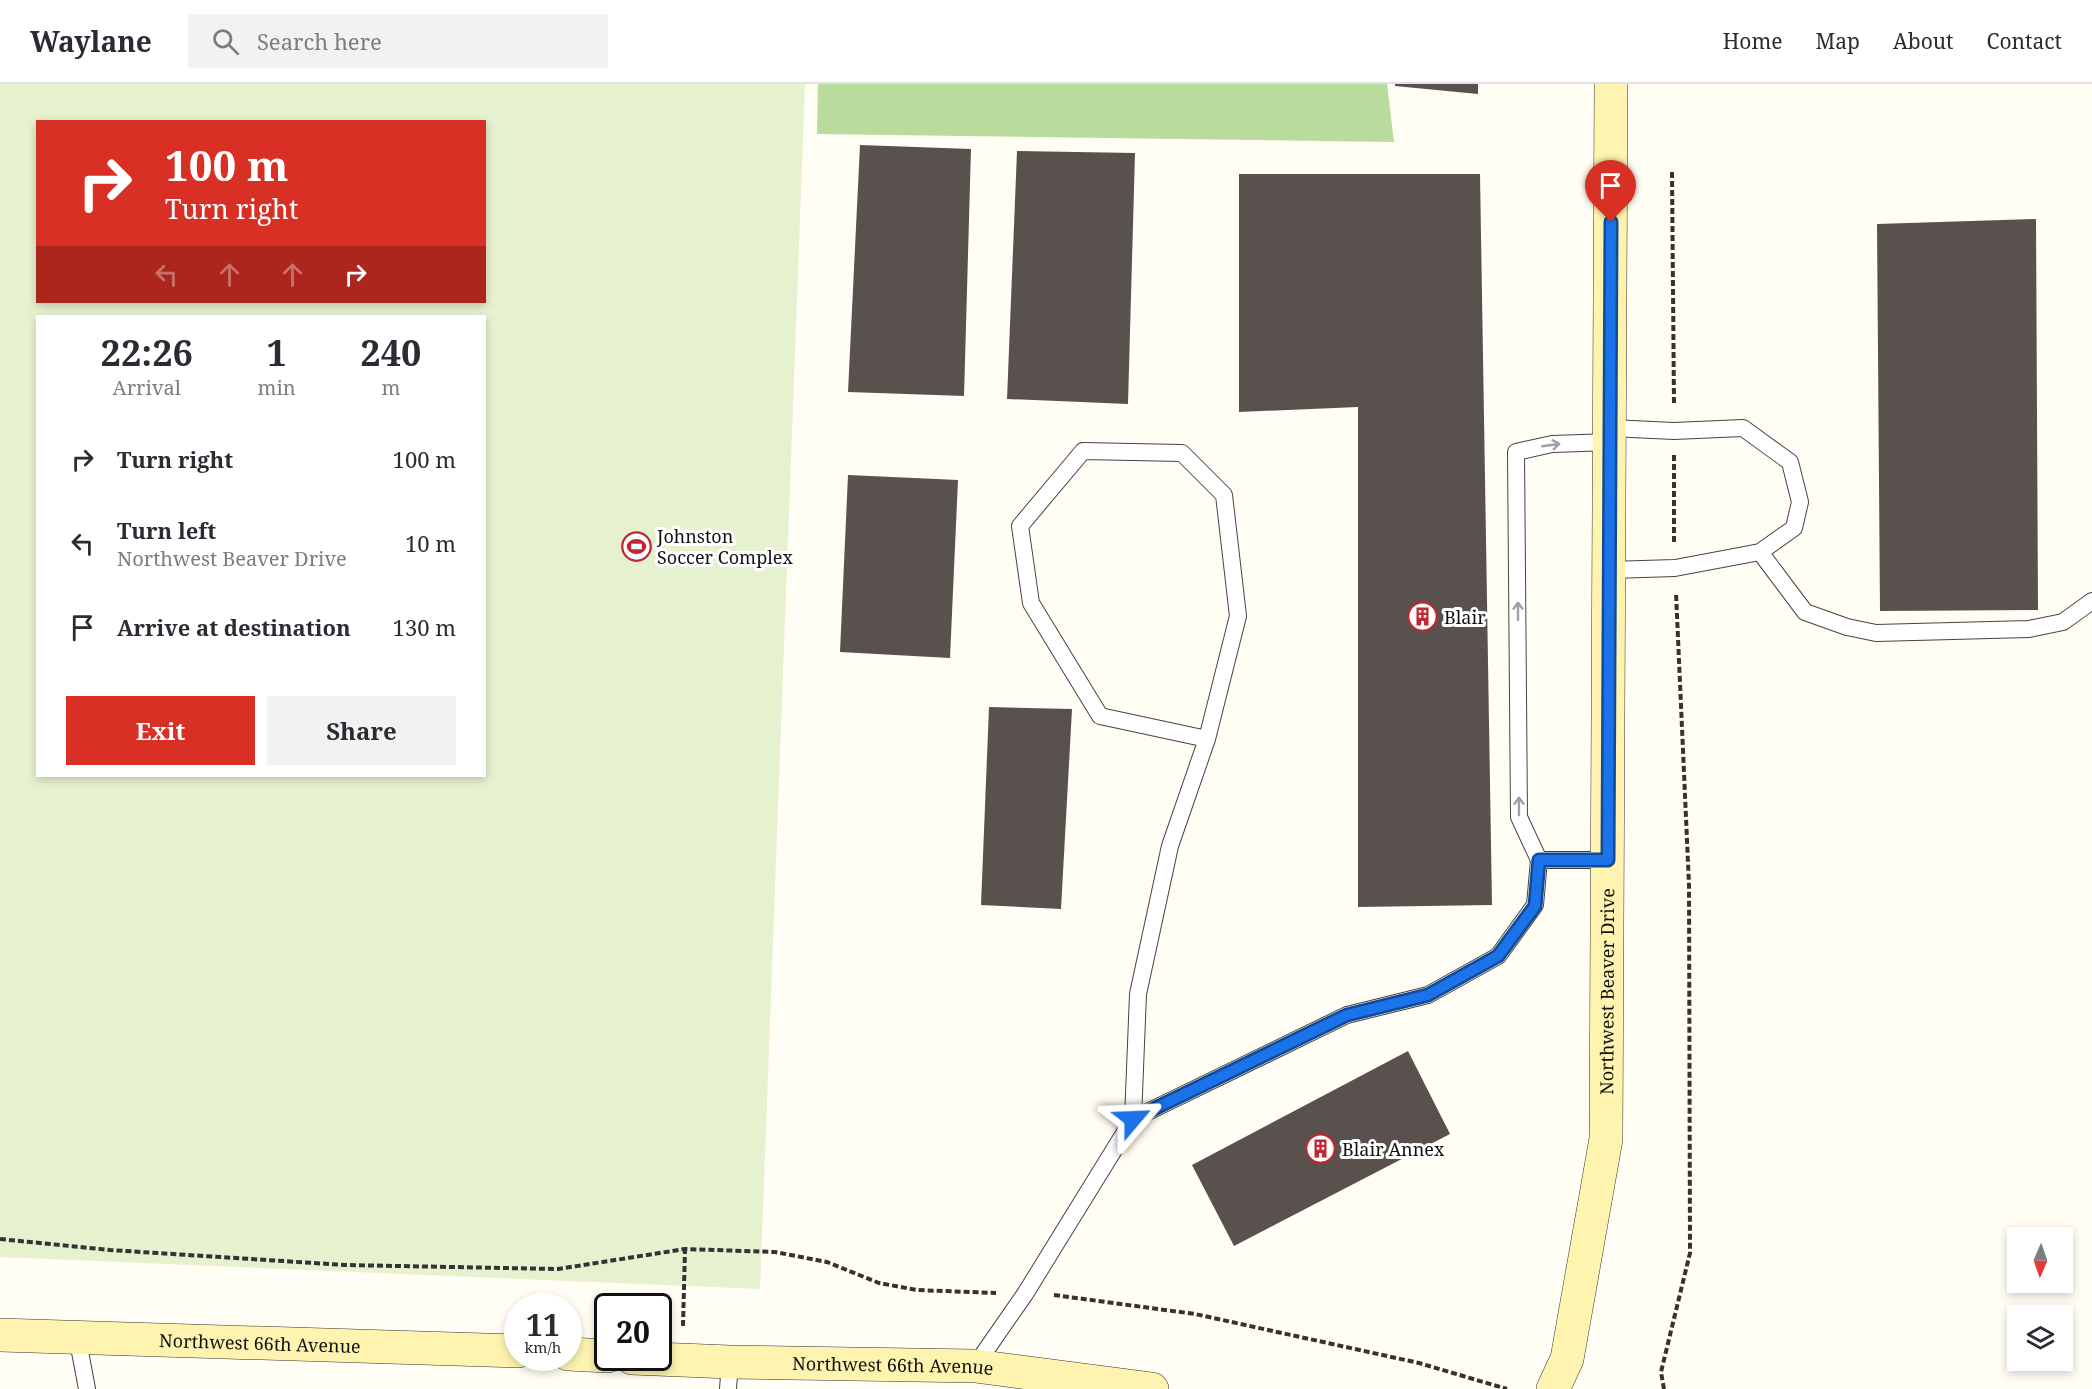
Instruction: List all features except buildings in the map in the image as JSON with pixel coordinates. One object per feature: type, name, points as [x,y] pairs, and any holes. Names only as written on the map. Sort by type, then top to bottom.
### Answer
[{"type":"main road","name":"Northwest Beaver Drive","points":[[1553,1389],[1567,1359],[1606,1139],[1611,84]]},
{"type":"main road","name":"Northwest 66th Avenue","points":[[0,1335],[504,1351]]},
{"type":"main road","name":"Northwest 66th Avenue","points":[[672,1360],[682,1360],[729,1375],[975,1366],[1152,1389]]},
{"type":"lane","points":[[1133,1119],[1347,1015],[1428,995],[1498,956],[1535,906],[1539,860],[1519,817],[1516,452],[1611,435],[1743,428],[1790,462],[1800,502],[1794,528],[1760,552],[1675,568],[1610,570]]},
{"type":"lane","points":[[975,1366],[1025,1294],[1133,1119],[1138,994],[1170,846],[1207,739],[1238,616],[1224,495],[1182,453],[1083,451],[1020,526],[1031,603],[1100,716],[1207,739]]},
{"type":"lane","points":[[1760,552],[1805,612],[1847,627],[1876,633],[2029,629],[2063,622],[2092,601]]},
{"type":"lane","points":[[1539,860],[1608,860]]},
{"type":"lane","points":[[77,1336],[87,1389]]},
{"type":"path","points":[[1664,1389],[1661,1372],[1690,1253],[1690,896],[1675,568],[1672,172]]},
{"type":"path","points":[[0,1239],[110,1250],[345,1265],[546,1269],[686,1249],[775,1252],[827,1262],[879,1283],[917,1290],[1067,1296],[1195,1314],[1419,1363],[1507,1389]]},
{"type":"path","points":[[682,1360],[686,1249]]},
{"type":"green space","name":"Johnston Soccer Complex","points":[[0,84],[805,84],[760,1289],[0,1257]]},
{"type":"green space","points":[[818,84],[1387,84],[1394,142],[817,134]]},
{"type":"place","name":"Johnston Soccer Complex","points":[[636,546]]},
{"type":"place","name":"Blair","points":[[1423,617]]},
{"type":"place","name":"Blair Annex","points":[[1321,1149]]},
{"type":"route","points":[[1133,1119],[1347,1015],[1428,995],[1498,956],[1535,906],[1539,860],[1608,860],[1611,222]]}]
